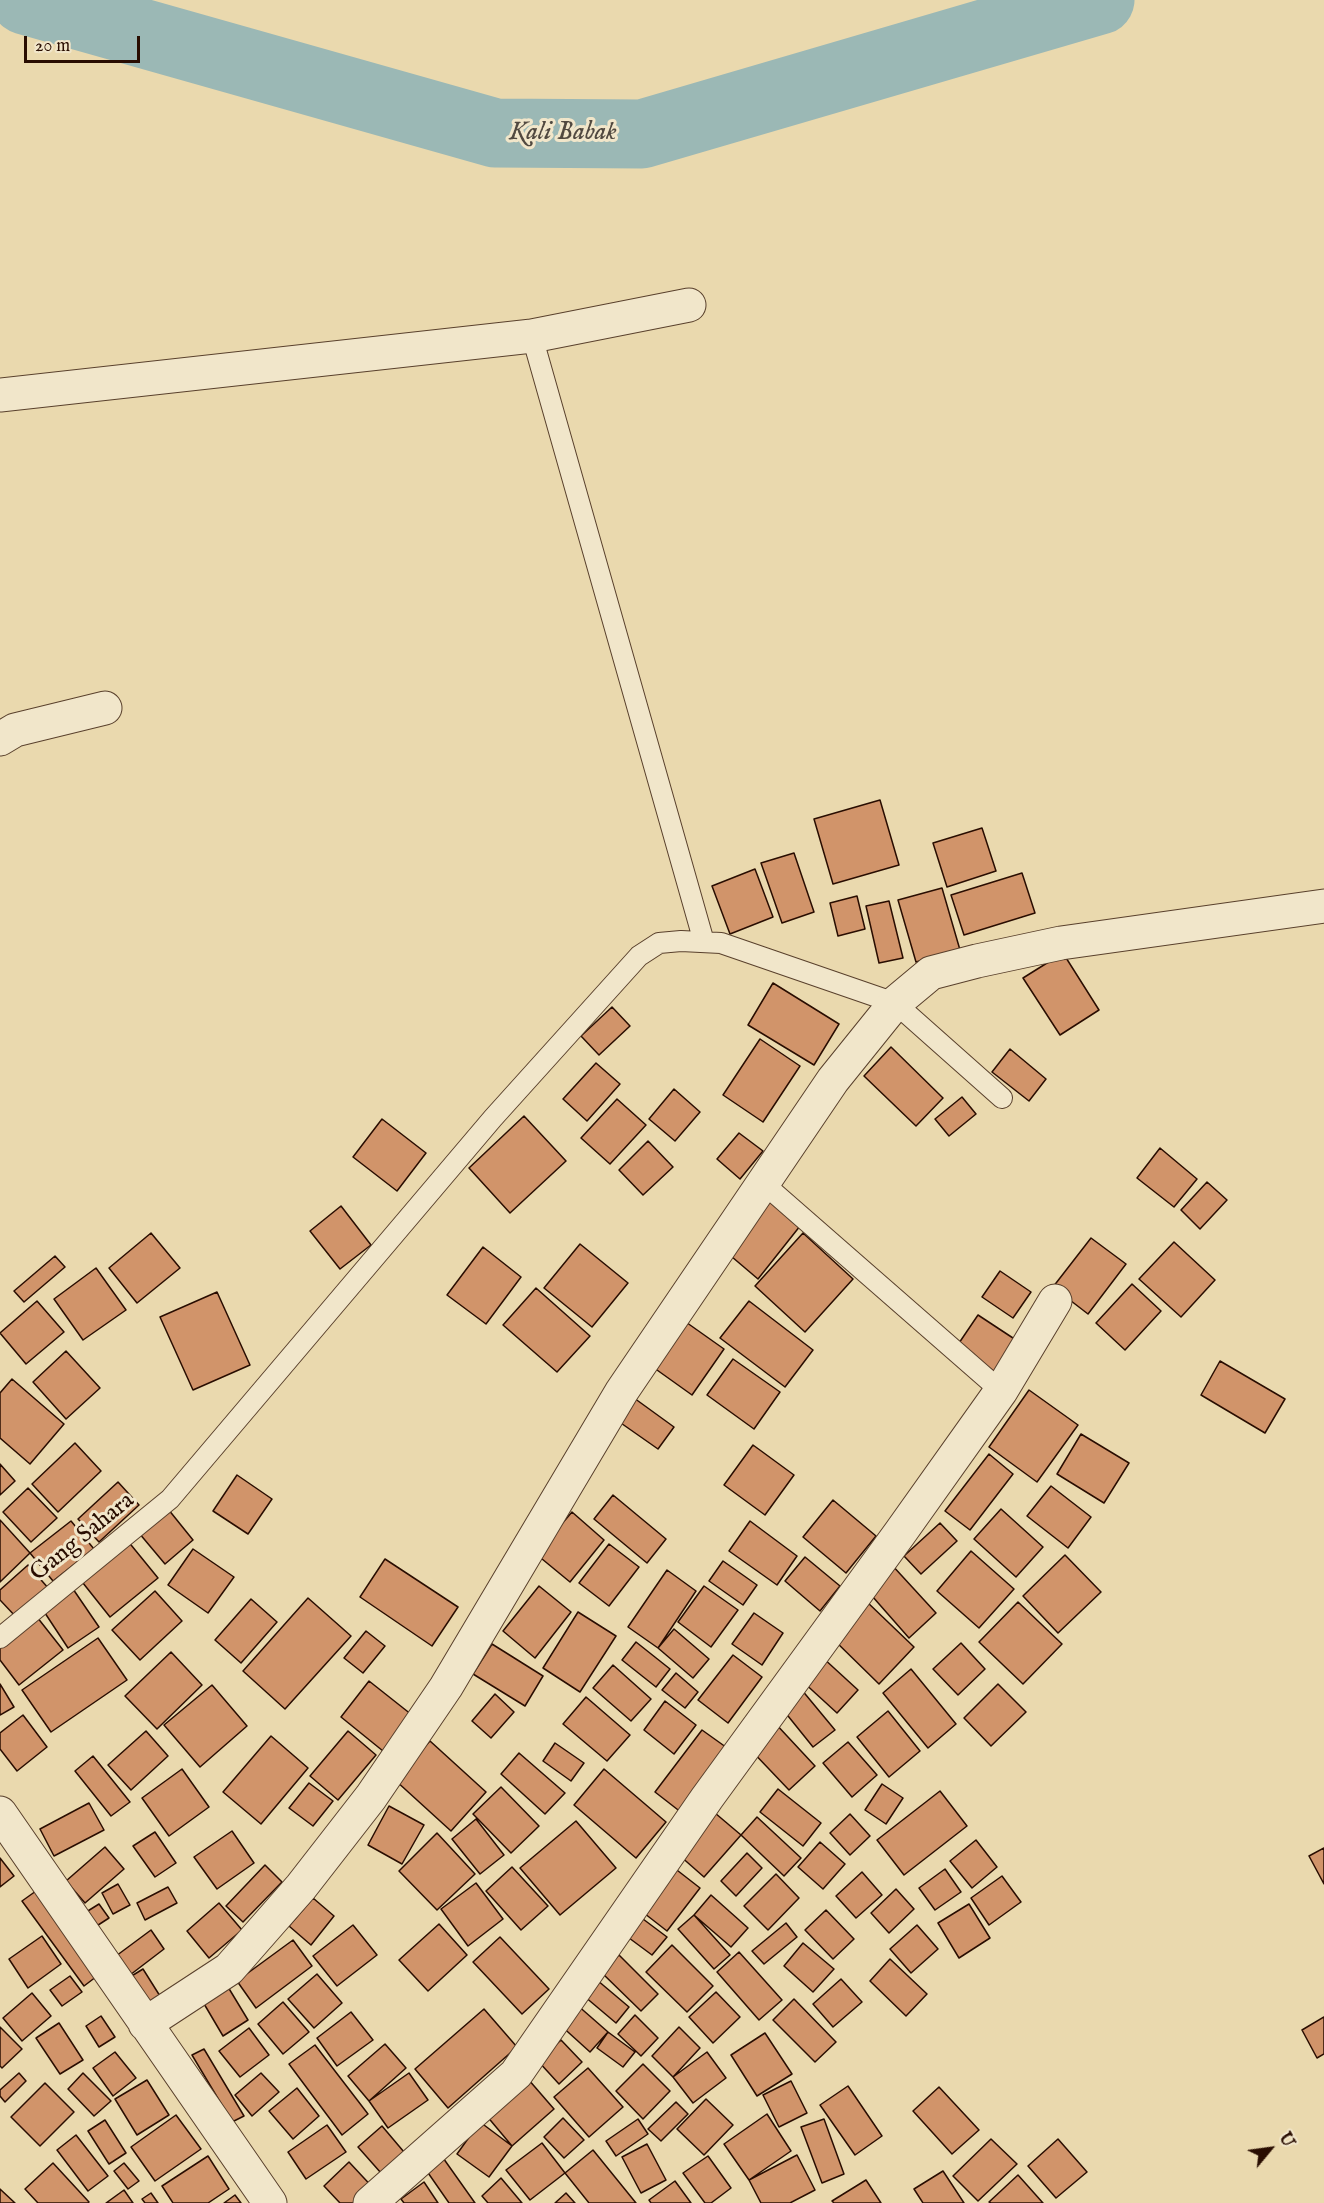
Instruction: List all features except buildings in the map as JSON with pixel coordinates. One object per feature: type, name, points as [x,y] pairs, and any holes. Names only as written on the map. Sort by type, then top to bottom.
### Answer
[{"type":"street","points":[[0,394],[532,336],[689,305]]},
{"type":"street","points":[[0,739],[15,730],[105,708]]},
{"type":"street","points":[[145,2024],[229,1969],[301,1887],[371,1797],[446,1687],[622,1391],[833,1080],[895,1003],[930,973],[977,961],[1061,944],[1324,906]]},
{"type":"street","points":[[370,2203],[516,2074],[707,1798],[1001,1390],[1055,1301]]},
{"type":"street","points":[[0,1813],[270,2203]]},
{"type":"lane","points":[[532,336],[704,942]]},
{"type":"lane","name":"Gang Sahara","points":[[0,1638],[170,1499],[493,1118],[639,956],[659,943],[721,943],[895,1003]]},
{"type":"lane","points":[[895,1003],[1002,1098]]},
{"type":"lane","points":[[763,1183],[1001,1390]]},
{"type":"waterway","name":"Kali Babak","points":[[25,0],[495,133],[642,134],[1100,0]]}]
